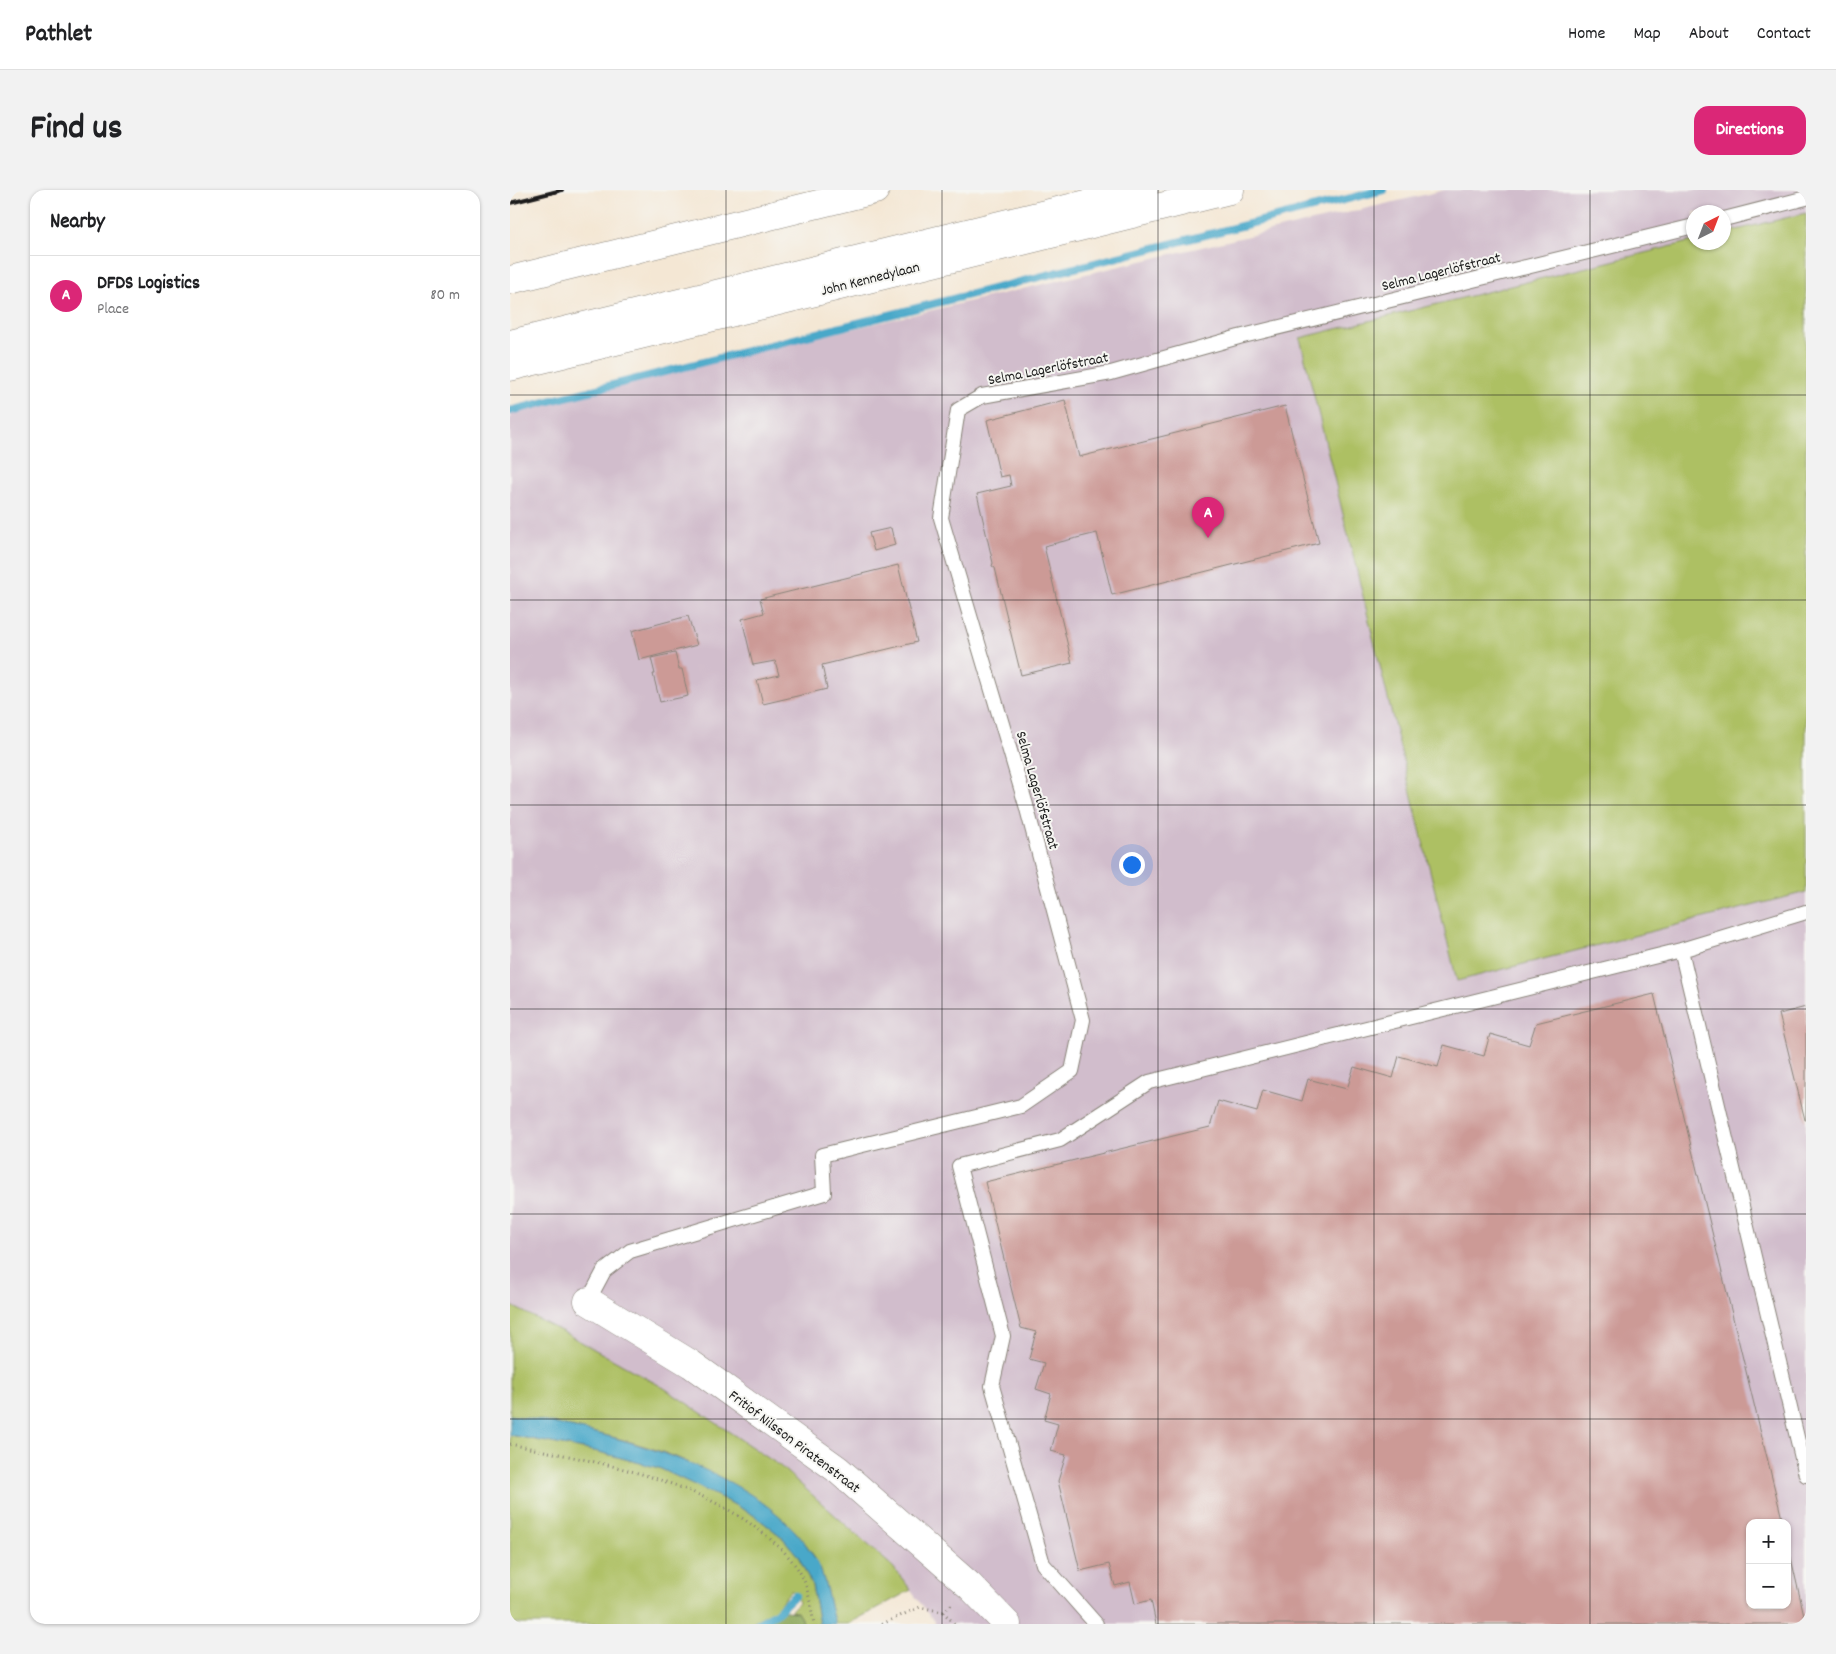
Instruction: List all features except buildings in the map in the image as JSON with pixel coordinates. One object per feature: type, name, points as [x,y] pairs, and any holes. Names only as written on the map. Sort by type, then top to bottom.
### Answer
[{"type":"main road","points":[[510,280],[875,190]]},
{"type":"main road","name":"John Kennedylaan","points":[[510,344],[1144,190]]},
{"type":"main road","name":"John Kennedylaan","points":[[510,367],[1230,190]]},
{"type":"main road","name":"Fritiof Nilsson Piratenstraat","points":[[588,1301],[691,1364],[837,1469],[970,1586],[1007,1624]]},
{"type":"lane","points":[[1731,217],[1806,198]]},
{"type":"lane","name":"Selma Lagerlöfstraat","points":[[588,1301],[604,1271],[630,1251],[824,1193],[822,1155],[1021,1106],[1072,1071],[1083,1020],[1026,805],[941,518],[958,410],[982,396],[1111,373],[1239,337],[1686,228]]},
{"type":"lane","points":[[1096,1624],[1043,1564],[992,1386],[1003,1336],[959,1166],[1060,1140],[1149,1082],[1681,950],[1806,912]]},
{"type":"lane","points":[[1681,950],[1806,1475]]},
{"type":"path","points":[[510,1444],[580,1458],[648,1476],[705,1498],[730,1511],[754,1526],[790,1557],[802,1576],[814,1624]]},
{"type":"path","points":[[882,1624],[920,1607],[943,1612],[955,1624]]},
{"type":"shaded area","points":[[1445,190],[1806,190],[1806,1624],[936,1624],[893,1567],[780,1466],[664,1388],[510,1305],[510,409]]},
{"type":"green space","points":[[1806,213],[1806,892],[1457,981],[1300,338],[1686,243],[1686,250],[1731,250],[1731,231]]},
{"type":"green space","points":[[510,1305],[664,1388],[780,1466],[893,1567],[911,1590],[848,1624],[835,1624],[823,1577],[809,1549],[780,1517],[756,1499],[704,1470],[676,1457],[636,1443],[510,1415]]},
{"type":"green space","points":[[510,1435],[599,1452],[659,1468],[755,1516],[782,1537],[798,1556],[812,1585],[819,1624],[804,1624],[797,1612],[790,1611],[799,1602],[791,1590],[775,1610],[749,1624],[510,1624]]},
{"type":"green space","points":[[775,1610],[797,1612],[804,1624],[749,1624]]},
{"type":"water","points":[[510,1415],[549,1422],[636,1444],[681,1460],[723,1479],[761,1502],[793,1529],[817,1562],[823,1577],[835,1624],[819,1624],[812,1585],[798,1556],[782,1537],[755,1516],[659,1468],[599,1452],[510,1435]]},
{"type":"waterway","points":[[510,411],[1383,190]]},
{"type":"waterway","points":[[757,1624],[776,1613],[795,1595]]},
{"type":"railway","points":[[510,203],[562,190]]},
{"type":"place","name":"DFDS Logistics","points":[[1208,538]]}]
